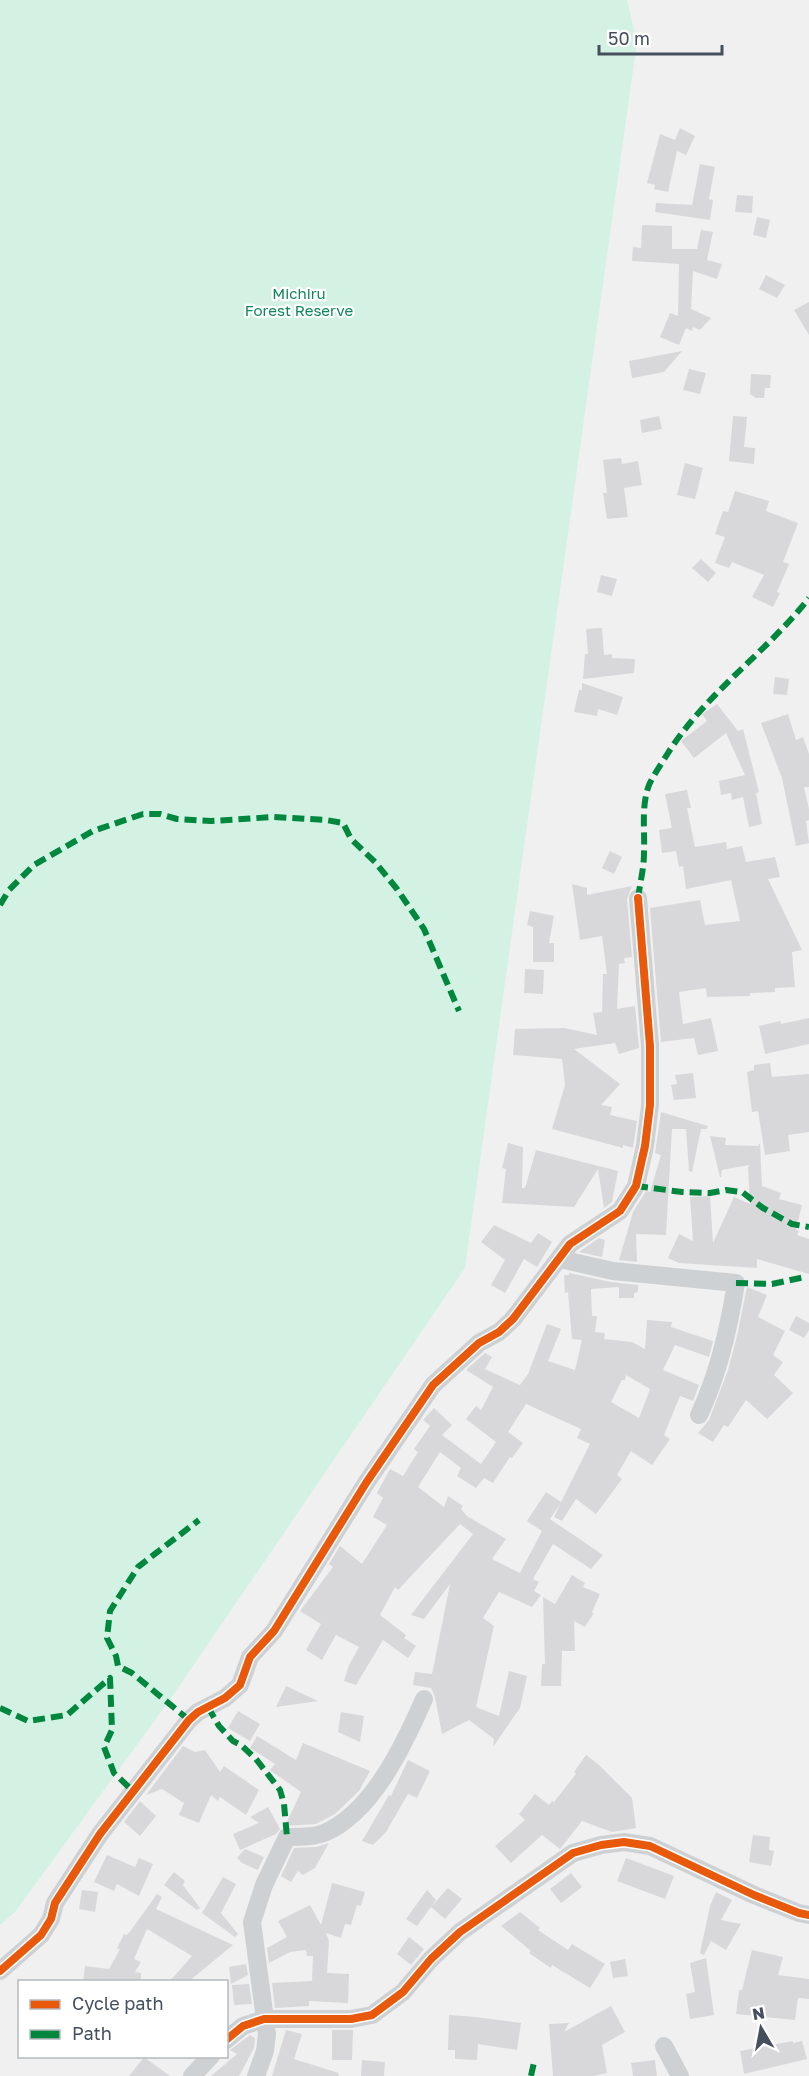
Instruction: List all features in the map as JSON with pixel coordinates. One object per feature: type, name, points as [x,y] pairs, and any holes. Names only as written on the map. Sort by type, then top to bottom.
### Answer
[{"type":"street","points":[[0,1971],[41,1935],[51,1919],[55,1904],[100,1834],[189,1720],[198,1712],[225,1698],[240,1685],[250,1657],[274,1631],[366,1483],[433,1385],[479,1343],[499,1332],[513,1319],[570,1245],[612,1218],[627,1203],[636,1186],[644,1154],[650,1105],[650,1046],[638,898]]},
{"type":"street","points":[[560,1259],[613,1271],[736,1282],[725,1342],[711,1388],[699,1415]]},
{"type":"street","points":[[256,2076],[267,2043],[252,1922],[264,1885],[287,1837],[323,1834],[336,1826],[370,1796],[395,1755],[424,1699]]},
{"type":"street","points":[[228,2038],[243,2026],[264,2019],[351,2019],[372,2015],[403,1992],[431,1959],[460,1932],[567,1858],[580,1851],[601,1845],[624,1842],[650,1846],[754,1895],[809,1915]]},
{"type":"street","points":[[664,2046],[680,2076]]},
{"type":"street","points":[[192,2076],[209,2058]]},
{"type":"green space","name":"Michiru Forest Reserve","points":[[0,0],[627,0],[637,42],[465,1268],[169,1701],[15,1912],[0,1925]]},
{"type":"building","points":[[680,128],[695,136],[686,155],[677,151],[668,192],[654,189],[655,185],[647,183],[660,134],[675,140]]},
{"type":"building","points":[[700,164],[715,167],[709,199],[713,200],[710,220],[655,212],[656,203],[692,205]]},
{"type":"building","points":[[737,195],[753,196],[752,213],[735,212]]},
{"type":"building","points":[[757,217],[770,220],[766,238],[753,235]]},
{"type":"building","points":[[642,225],[672,226],[672,249],[697,249],[701,230],[713,232],[707,260],[722,264],[717,279],[693,271],[691,309],[711,318],[700,330],[693,327],[692,331],[686,328],[679,345],[660,337],[670,313],[678,316],[679,264],[632,261],[633,247],[641,248]]},
{"type":"building","points":[[766,275],[785,285],[777,298],[759,289]]},
{"type":"building","points":[[809,302],[809,335],[794,310]]},
{"type":"building","points":[[682,351],[664,372],[632,378],[629,361]]},
{"type":"building","points":[[689,369],[706,373],[700,394],[683,390]]},
{"type":"building","points":[[751,374],[771,375],[770,388],[765,388],[764,398],[756,398],[750,394]]},
{"type":"building","points":[[659,416],[662,429],[642,433],[640,420]]},
{"type":"building","points":[[733,416],[747,417],[744,447],[755,448],[754,464],[729,461]]},
{"type":"building","points":[[621,458],[622,464],[638,461],[642,485],[624,488],[628,517],[607,519],[603,493],[607,493],[603,460]]},
{"type":"building","points":[[685,463],[703,468],[695,499],[677,495]]},
{"type":"building","points":[[735,491],[769,501],[766,511],[798,523],[783,562],[789,564],[773,607],[752,597],[764,575],[732,562],[729,568],[715,563],[725,537],[715,534],[723,511],[728,512]]},
{"type":"building","points":[[701,559],[716,573],[708,582],[692,568]]},
{"type":"building","points":[[601,575],[617,579],[612,596],[597,592]]},
{"type":"building","points":[[602,628],[604,655],[612,654],[612,658],[635,659],[634,673],[583,679],[585,654],[588,654],[586,629]]},
{"type":"building","points":[[775,677],[789,679],[787,695],[773,694]]},
{"type":"building","points":[[582,683],[623,697],[617,715],[598,709],[597,716],[574,712],[579,690],[582,690]]},
{"type":"building","points":[[717,704],[738,731],[743,729],[759,792],[756,793],[762,824],[749,827],[743,797],[732,800],[731,793],[721,795],[719,781],[745,775],[726,733],[694,758],[681,741],[707,721],[702,714]]},
{"type":"building","points":[[788,714],[796,740],[803,737],[809,754],[809,787],[804,787],[809,809],[809,820],[806,821],[809,843],[796,846],[782,778],[761,723]]},
{"type":"building","points":[[687,790],[691,808],[687,808],[695,847],[726,842],[727,849],[742,846],[746,862],[775,857],[780,877],[768,879],[802,950],[792,952],[795,987],[775,988],[775,992],[750,993],[750,996],[707,997],[706,988],[679,992],[683,1024],[711,1018],[718,1051],[698,1055],[694,1038],[661,1042],[650,908],[700,900],[705,925],[740,921],[731,880],[686,889],[683,866],[679,867],[676,851],[662,853],[659,830],[672,828],[665,794]]},
{"type":"building","points":[[610,851],[622,857],[614,874],[602,868]]},
{"type":"building","points":[[572,884],[587,888],[587,895],[632,886],[627,899],[632,957],[624,958],[625,963],[619,964],[617,1009],[635,1006],[639,1048],[619,1054],[615,1043],[574,1049],[620,1084],[601,1105],[612,1107],[610,1115],[637,1121],[633,1148],[623,1145],[623,1148],[552,1129],[565,1085],[562,1059],[513,1055],[515,1029],[564,1028],[597,1035],[593,1013],[602,1012],[603,974],[607,974],[602,936],[580,940]]},
{"type":"building","points":[[530,911],[554,916],[549,943],[554,943],[554,962],[533,962],[533,927],[527,925]]},
{"type":"building","points":[[525,969],[544,970],[543,994],[524,993]]},
{"type":"building","points":[[809,1018],[809,1044],[765,1054],[759,1026]]},
{"type":"building","points":[[770,1063],[772,1077],[809,1074],[809,1132],[788,1135],[790,1151],[765,1155],[758,1111],[752,1112],[747,1072],[754,1070],[754,1065]]},
{"type":"building","points":[[693,1073],[696,1098],[674,1100],[671,1085],[677,1084],[675,1075]]},
{"type":"building","points":[[661,1112],[708,1126],[707,1129],[701,1129],[692,1172],[689,1171],[686,1129],[672,1129],[666,1235],[636,1234],[637,1262],[619,1260],[633,1212],[646,1191],[650,1192],[661,1155],[655,1153]]},
{"type":"building","points":[[710,1136],[726,1138],[725,1145],[758,1146],[760,1143],[762,1186],[781,1193],[779,1199],[802,1205],[796,1230],[799,1231],[797,1235],[809,1239],[809,1274],[757,1259],[757,1268],[679,1263],[668,1258],[679,1234],[693,1241],[690,1197],[710,1196],[713,1243],[734,1197],[750,1204],[749,1165],[722,1170],[720,1177]]},
{"type":"building","points":[[508,1143],[523,1147],[522,1188],[525,1188],[536,1150],[618,1171],[612,1202],[604,1208],[598,1169],[574,1207],[502,1203],[506,1169],[502,1168]]},
{"type":"building","points":[[494,1225],[531,1243],[538,1233],[552,1242],[537,1267],[524,1259],[505,1293],[491,1285],[505,1260],[481,1242]]},
{"type":"building","points":[[599,1238],[605,1240],[602,1257],[579,1252]]},
{"type":"building","points":[[569,1273],[638,1285],[638,1292],[634,1293],[634,1298],[619,1298],[619,1287],[591,1289],[592,1316],[597,1316],[595,1332],[605,1333],[604,1339],[632,1342],[645,1349],[647,1320],[672,1322],[671,1327],[713,1341],[709,1357],[675,1345],[663,1370],[699,1385],[693,1401],[680,1396],[664,1435],[670,1439],[652,1465],[631,1451],[617,1475],[622,1479],[596,1514],[576,1499],[562,1521],[554,1517],[560,1504],[550,1519],[603,1555],[591,1569],[553,1544],[533,1579],[539,1582],[534,1591],[541,1595],[532,1607],[499,1592],[483,1618],[494,1626],[476,1707],[499,1716],[509,1671],[527,1676],[520,1708],[493,1747],[494,1739],[469,1720],[442,1734],[431,1688],[413,1685],[415,1672],[432,1674],[450,1584],[424,1619],[411,1615],[473,1534],[460,1524],[398,1590],[395,1587],[380,1615],[406,1635],[404,1638],[416,1646],[408,1658],[383,1640],[356,1685],[344,1681],[349,1665],[359,1647],[336,1635],[322,1660],[306,1650],[321,1624],[300,1611],[333,1567],[329,1564],[340,1546],[362,1564],[387,1525],[373,1517],[383,1498],[377,1493],[390,1469],[403,1476],[418,1452],[414,1449],[430,1426],[423,1420],[434,1408],[452,1425],[442,1435],[481,1464],[496,1442],[466,1419],[476,1406],[481,1410],[493,1387],[466,1370],[485,1353],[492,1357],[485,1369],[520,1385],[528,1374],[547,1324],[561,1329],[548,1361],[575,1370],[582,1340],[572,1339],[568,1292],[565,1293],[564,1275],[569,1275]],"holes":[[[626,1375],[650,1389],[639,1418],[611,1402]],[[526,1404],[581,1429],[577,1438],[590,1444],[561,1502],[546,1492],[527,1521],[542,1531],[520,1573],[492,1559],[506,1539],[467,1516],[461,1509],[463,1506],[448,1496],[444,1507],[418,1487],[440,1452],[461,1468],[457,1476],[476,1488],[484,1478],[493,1483],[510,1457],[512,1458],[523,1443],[508,1432]]]},
{"type":"building","points":[[747,1287],[767,1295],[758,1317],[785,1331],[773,1355],[783,1362],[774,1375],[793,1393],[767,1419],[746,1400],[728,1427],[724,1425],[713,1442],[698,1433],[709,1420],[728,1370]]},
{"type":"building","points":[[796,1316],[809,1323],[809,1330],[804,1338],[789,1330]]},
{"type":"building","points":[[572,1575],[585,1583],[583,1587],[600,1594],[592,1612],[594,1613],[585,1627],[574,1621],[575,1651],[562,1651],[561,1686],[541,1686],[542,1664],[545,1664],[543,1597],[555,1604]]},
{"type":"building","points":[[286,1686],[318,1701],[276,1707]]},
{"type":"building","points":[[238,1711],[260,1724],[250,1741],[228,1728]]},
{"type":"building","points":[[341,1712],[364,1716],[360,1742],[338,1732]]},
{"type":"building","points":[[257,1736],[296,1760],[303,1743],[370,1771],[359,1791],[335,1814],[316,1824],[285,1826],[301,1792],[270,1770],[275,1764],[250,1748]]},
{"type":"building","points":[[183,1746],[195,1752],[205,1750],[220,1772],[224,1766],[259,1790],[246,1815],[220,1797],[218,1801],[211,1795],[199,1823],[179,1815],[184,1803],[162,1789],[146,1795]]},
{"type":"building","points":[[586,1755],[632,1798],[636,1828],[612,1832],[582,1821],[560,1849],[542,1835],[511,1863],[495,1846],[525,1820],[519,1814],[535,1794],[549,1805],[552,1801],[554,1802],[576,1774],[574,1772]]},
{"type":"building","points":[[408,1760],[430,1771],[417,1798],[408,1794],[386,1832],[373,1845],[362,1841],[389,1795],[391,1796]]},
{"type":"building","points":[[140,1801],[156,1816],[140,1836],[124,1822]]},
{"type":"building","points":[[268,1807],[280,1829],[276,1834],[240,1850],[233,1834],[259,1823],[250,1817]]},
{"type":"building","points":[[753,1835],[770,1837],[769,1850],[774,1851],[771,1866],[749,1862]]},
{"type":"building","points":[[329,1843],[315,1868],[303,1875],[298,1871],[291,1882],[281,1876],[294,1848],[316,1847]]},
{"type":"building","points":[[245,1849],[264,1857],[258,1870],[242,1863],[237,1858]]},
{"type":"building","points":[[107,1855],[135,1867],[139,1858],[153,1864],[139,1896],[117,1884],[114,1891],[94,1882]]},
{"type":"building","points":[[626,1858],[674,1876],[665,1899],[617,1881]]},
{"type":"building","points":[[174,1872],[185,1881],[183,1885],[200,1908],[197,1910],[164,1885]]},
{"type":"building","points":[[571,1873],[582,1887],[561,1903],[550,1889]]},
{"type":"building","points":[[223,1877],[236,1884],[221,1913],[238,1934],[235,1937],[202,1913]]},
{"type":"building","points":[[332,1883],[365,1892],[361,1906],[357,1905],[351,1925],[345,1924],[341,1938],[326,1933],[329,1941],[327,1973],[349,1974],[348,2003],[309,2001],[309,2006],[275,2008],[272,1983],[312,1981],[313,1956],[307,1956],[306,1950],[290,1952],[269,1963],[267,1948],[287,1937],[278,1921],[310,1905],[321,1925]]},
{"type":"building","points":[[448,1888],[462,1899],[445,1919],[431,1907]]},
{"type":"building","points":[[82,1890],[98,1892],[95,1912],[79,1909]]},
{"type":"building","points":[[427,1890],[436,1900],[417,1926],[406,1919]]},
{"type":"building","points":[[716,1892],[732,1900],[721,1920],[741,1924],[726,1950],[711,1941],[704,1955],[700,1953],[710,1906]]},
{"type":"building","points":[[157,1894],[162,1897],[156,1909],[233,1945],[190,1980],[171,1980],[192,1956],[147,1929],[134,1959],[141,1962],[135,1972],[141,1973],[141,1980],[83,1980],[85,1966],[109,1969],[120,1949],[117,1948],[124,1934],[129,1933]]},
{"type":"building","points":[[520,1912],[540,1928],[538,1930],[568,1950],[572,1944],[605,1964],[590,1988],[552,1965],[551,1968],[529,1953],[531,1951],[501,1926]]},
{"type":"building","points":[[409,1937],[424,1949],[411,1965],[397,1954]]},
{"type":"building","points":[[752,1950],[783,1957],[778,1975],[809,1979],[809,1999],[798,1998],[795,2020],[736,2014],[739,1990],[742,1990]]},
{"type":"building","points":[[706,1958],[714,2015],[690,2019],[686,1994],[695,1992],[690,1963]]},
{"type":"building","points":[[625,1959],[628,1976],[613,1978],[610,1962]]},
{"type":"building","points":[[246,1964],[248,1975],[231,1984],[229,1967]]},
{"type":"building","points":[[249,1984],[252,2004],[234,2005],[232,1985]]},
{"type":"building","points":[[611,2006],[625,2032],[602,2045],[607,2073],[594,2076],[553,2076],[549,2024],[569,2023],[564,2032]]},
{"type":"building","points":[[449,2015],[521,2023],[517,2050],[478,2044],[477,2060],[455,2059],[455,2050],[448,2050]]},
{"type":"building","points":[[286,2030],[302,2034],[294,2059],[339,2073],[338,2076],[272,2076]]},
{"type":"building","points":[[332,2030],[353,2030],[352,2060],[332,2060]]},
{"type":"building","points":[[250,2035],[255,2038],[254,2048],[239,2076],[211,2076],[237,2054],[230,2050]]},
{"type":"building","points":[[793,2041],[793,2043],[802,2041],[807,2059],[744,2074],[740,2051]]},
{"type":"building","points":[[145,2058],[170,2076],[129,2076]]},
{"type":"building","points":[[362,2060],[385,2062],[384,2076],[361,2076]]},
{"type":"building","points":[[655,2060],[657,2076],[633,2076],[631,2063]]},
{"type":"marked path","points":[[638,898],[644,859],[645,801],[653,777],[683,731],[700,711],[774,637],[809,598]]},
{"type":"marked path","points":[[0,905],[9,890],[34,865],[93,831],[143,814],[211,821],[274,817],[343,823],[351,839],[375,862],[397,889],[424,929],[459,1011]]},
{"type":"marked path","points":[[636,1186],[682,1192],[710,1193],[726,1190],[742,1192],[763,1208],[792,1224],[809,1227]]},
{"type":"marked path","points":[[736,1283],[772,1284],[805,1277]]},
{"type":"marked path","points":[[189,1720],[132,1673],[118,1666],[107,1638],[110,1611],[138,1567],[199,1520]]},
{"type":"marked path","points":[[0,1708],[28,1721],[67,1715],[110,1678],[112,1730],[104,1747],[114,1773],[134,1792]]},
{"type":"marked path","points":[[208,1707],[219,1726],[233,1741],[256,1759],[280,1790],[284,1804],[287,1837]]},
{"type":"marked path","points":[[531,2076],[534,2062]]},
{"type":"cycle path","points":[[0,1971],[41,1935],[51,1919],[55,1903],[100,1834],[189,1720],[198,1712],[225,1698],[240,1685],[250,1657],[274,1631],[366,1483],[433,1385],[479,1343],[499,1332],[513,1319],[570,1244],[620,1211],[636,1186],[645,1146],[650,1105],[650,1046],[638,898]]},
{"type":"cycle path","points":[[228,2038],[243,2026],[264,2019],[351,2019],[372,2015],[403,1992],[431,1959],[460,1932],[573,1853],[601,1845],[624,1842],[650,1846],[754,1895],[809,1915]]}]
